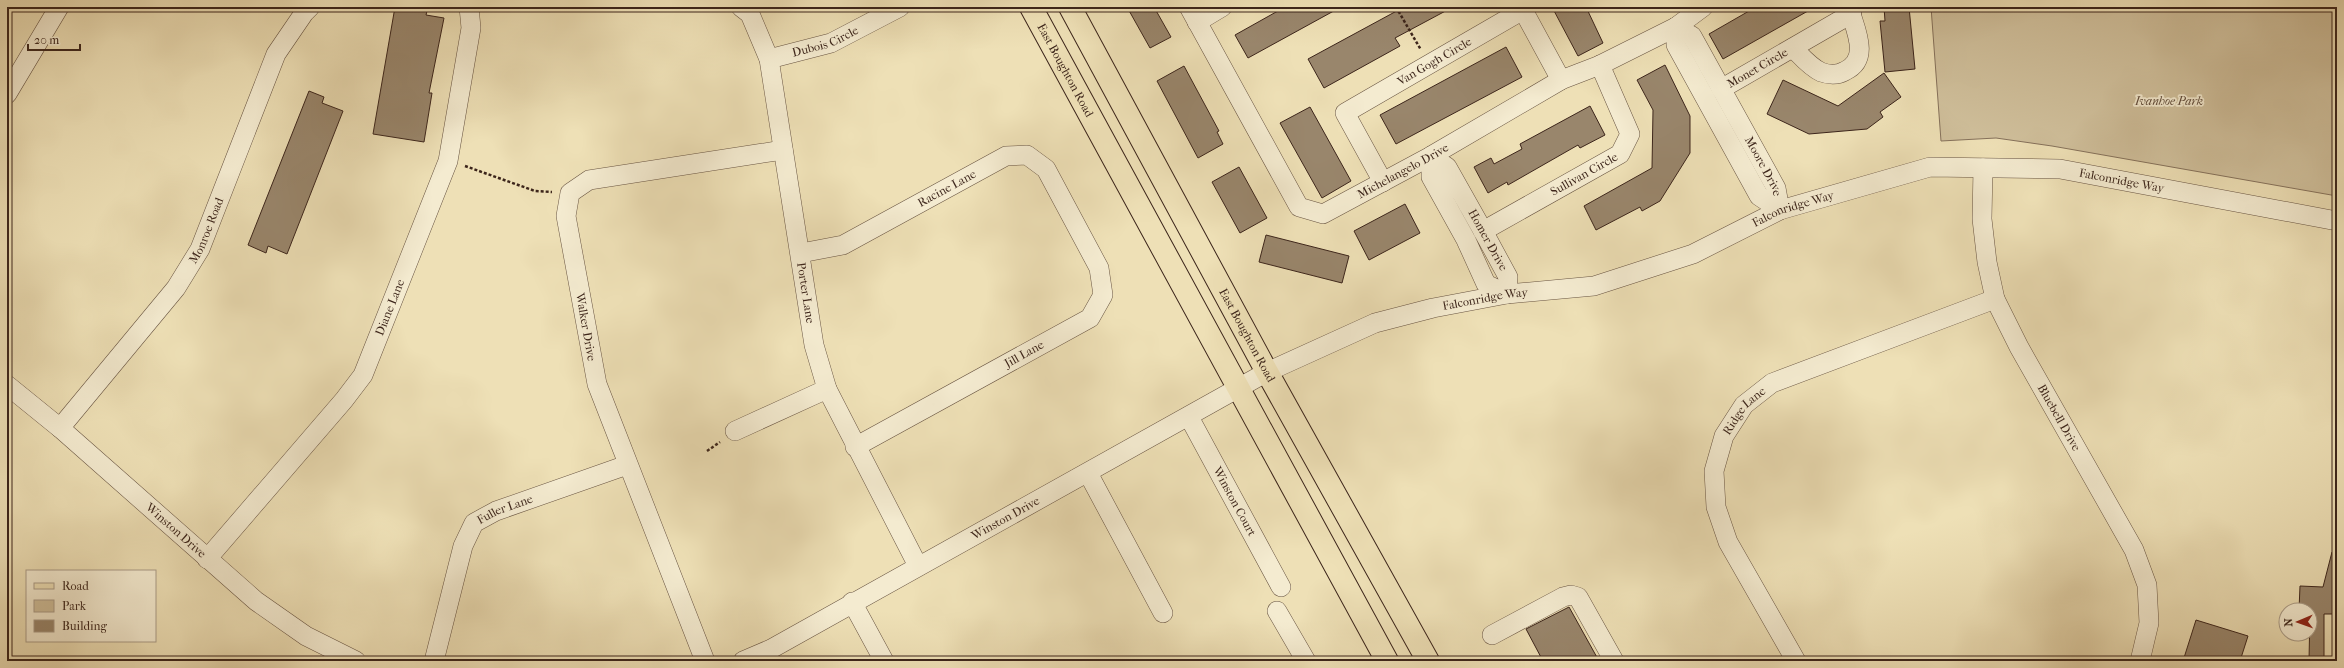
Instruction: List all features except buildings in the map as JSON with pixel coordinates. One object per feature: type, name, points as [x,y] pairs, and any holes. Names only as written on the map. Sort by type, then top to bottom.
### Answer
[{"type":"main road","name":"East Boughton Road","points":[[1031,7],[1387,661]]},
{"type":"main road","name":"East Boughton Road","points":[[1070,7],[1267,372],[1428,661]]},
{"type":"street","points":[[7,94],[59,7]]},
{"type":"street","name":"Monroe Road","points":[[60,428],[176,288],[200,249],[276,54],[304,13],[310,7]]},
{"type":"street","name":"Diane Lane","points":[[208,559],[344,400],[363,375],[448,161],[471,28],[468,7]]},
{"type":"street","name":"Porter Lane","points":[[741,7],[750,14],[769,59],[801,253],[814,346],[827,389],[855,447],[918,566]]},
{"type":"street","name":"Dubois Circle","points":[[769,59],[831,43],[900,7]]},
{"type":"street","points":[[1193,14],[1222,7]]},
{"type":"street","name":"Van Gogh Circle","points":[[1383,182],[1345,113],[1523,10],[1561,80]]},
{"type":"street","name":"Michelangelo Drive","points":[[1193,14],[1300,207],[1323,214],[1432,156],[1561,80],[1600,65],[1676,27],[1696,10]]},
{"type":"street","name":"Monet Circle","points":[[1721,89],[1793,48],[1852,10],[1860,49],[1854,65],[1847,70],[1839,74],[1822,72],[1793,48]]},
{"type":"street","name":"Moore Drive","points":[[1676,27],[1692,36],[1776,188],[1780,210],[1759,196],[1676,45],[1676,27]]},
{"type":"street","name":"Sullivan Circle","points":[[1483,232],[1620,154],[1630,134],[1600,65]]},
{"type":"street","points":[[570,193],[589,180],[783,150]]},
{"type":"street","name":"Racine Lane","points":[[801,253],[843,245],[1006,156],[1028,155],[1046,169],[1070,211]]},
{"type":"street","name":"Homer Drive","points":[[1432,156],[1447,167],[1508,277],[1506,294],[1486,284],[1466,240],[1431,177],[1432,156]]},
{"type":"street","name":"Falconridge Way","points":[[1267,372],[1375,323],[1433,308],[1506,294],[1594,286],[1693,254],[1780,210],[1930,167],[2060,169],[2337,221]]},
{"type":"street","name":"Bluebell Drive","points":[[1983,168],[1982,219],[1986,262],[1995,298],[2019,348],[2134,550],[2147,585],[2149,623],[2140,661]]},
{"type":"street","name":"Walker Drive","points":[[570,193],[566,216],[597,384],[627,465],[705,661]]},
{"type":"street","name":"Jill Lane","points":[[855,447],[1090,318],[1104,294],[1099,268],[1070,211]]},
{"type":"street","name":"Ridge Lane","points":[[1796,661],[1728,542],[1716,508],[1714,471],[1724,436],[1744,405],[1772,383],[1995,298]]},
{"type":"street","name":"Winston Drive","points":[[743,661],[771,649],[852,602],[1088,473],[1267,372]]},
{"type":"street","name":"Winston Drive","points":[[7,385],[60,428],[256,601],[306,636],[356,661]]},
{"type":"street","points":[[736,431],[827,389]]},
{"type":"street","name":"Winston Court","points":[[1189,417],[1281,587]]},
{"type":"street","name":"Fuller Lane","points":[[434,661],[463,546],[474,523],[496,511],[627,465]]},
{"type":"street","points":[[1088,473],[1163,613]]},
{"type":"street","points":[[1492,635],[1562,597],[1572,595],[1578,597],[1614,661]]},
{"type":"street","points":[[852,602],[884,661]]},
{"type":"street","points":[[1277,611],[1306,661]]},
{"type":"path","points":[[1396,7],[1430,64]]},
{"type":"path","points":[[448,161],[535,191],[570,193]]},
{"type":"green space","name":"Ivanhoe Park","points":[[1931,7],[2337,7],[2337,196],[2052,146],[1996,138],[1941,141]]}]
